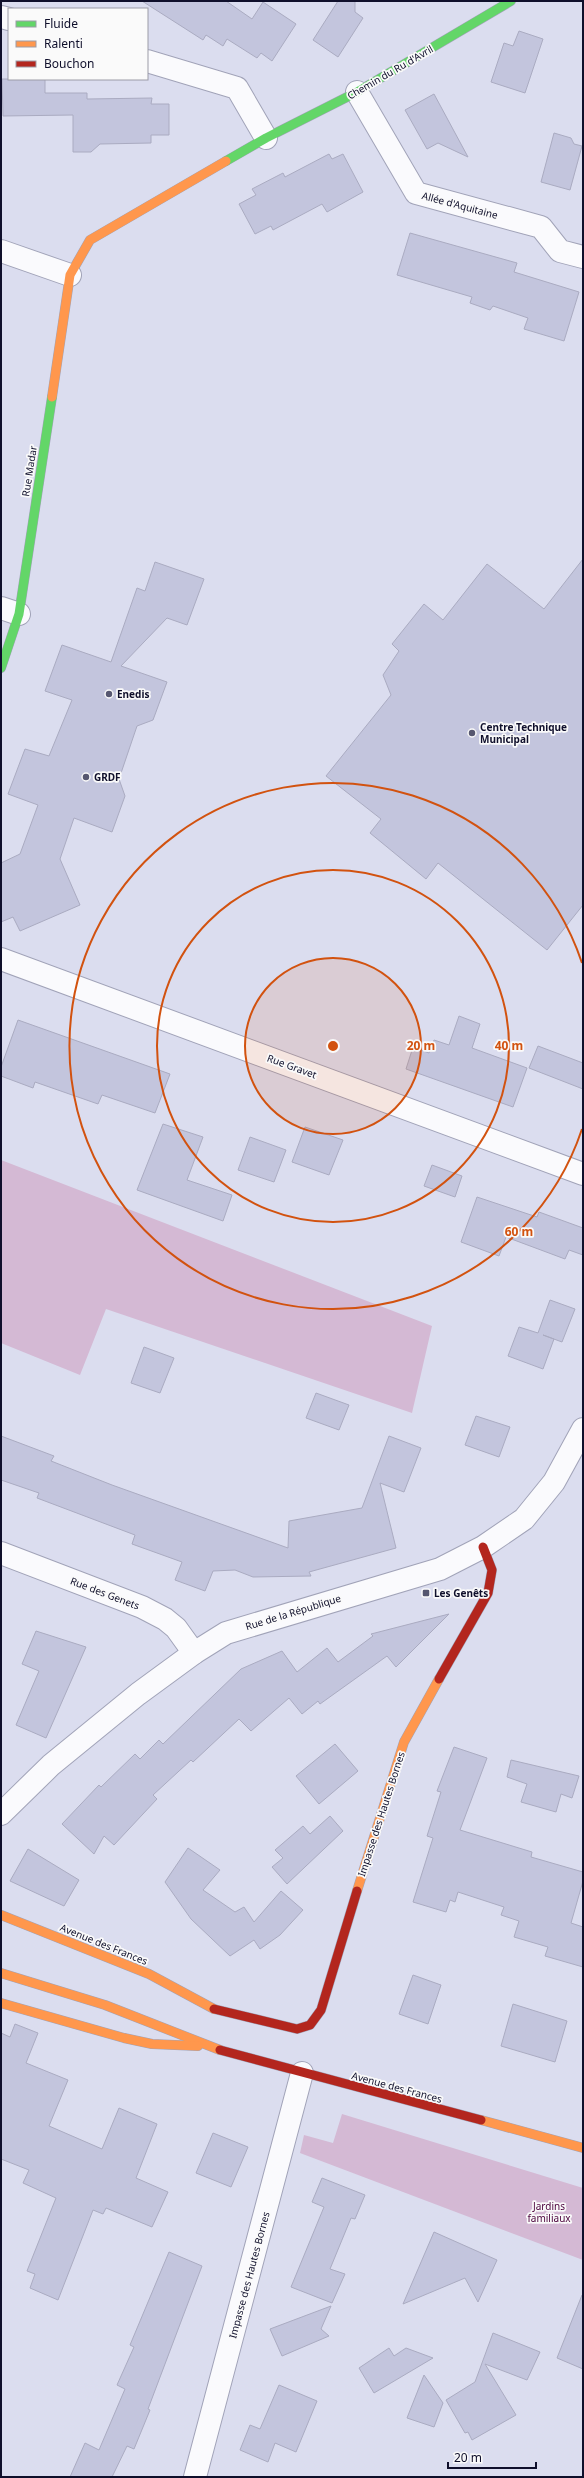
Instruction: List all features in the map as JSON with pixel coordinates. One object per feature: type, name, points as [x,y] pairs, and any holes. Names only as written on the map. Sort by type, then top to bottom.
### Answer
[{"type":"street","name":"Chemin du Ru d'Avril","points":[[70,275],[90,240],[266,138],[357,92],[511,1]]},
{"type":"street","points":[[148,61],[237,88],[266,138]]},
{"type":"street","name":"Allée d'Aquitaine","points":[[357,92],[416,193],[541,227],[560,252],[583,257]]},
{"type":"street","points":[[1,251],[70,275]]},
{"type":"street","name":"Rue Madar","points":[[1,668],[70,275]]},
{"type":"street","name":"Rue Gravet","points":[[1,959],[583,1174]]},
{"type":"street","name":"Rue de la République","points":[[1,1814],[51,1765],[138,1694],[194,1653],[226,1634],[440,1569],[483,1548],[524,1519],[554,1482],[583,1429]]},
{"type":"street","name":"Impasse des Hautes Bornes","points":[[310,2025],[321,2010],[388,1786],[404,1742],[488,1593],[493,1577],[492,1566],[483,1548]]},
{"type":"street","name":"Rue des Genets","points":[[1,1553],[153,1613],[176,1628],[194,1653]]},
{"type":"street","name":"Avenue des Frances","points":[[1,1915],[149,1974],[214,2009],[280,2027],[297,2029],[310,2025]]},
{"type":"street","name":"Avenue des Frances","points":[[1,1973],[101,2001],[206,2046],[583,2148]]},
{"type":"street","name":"Avenue des Frances","points":[[1,2003],[97,2031],[152,2044],[206,2046]]},
{"type":"street","name":"Impasse des Hautes Bornes","points":[[194,2477],[302,2073]]},
{"type":"green space","points":[[1,1160],[432,1326],[412,1413],[106,1309],[80,1375],[1,1343]]},
{"type":"green space","name":"Jardins familiaux","points":[[342,2114],[583,2188],[583,2260],[300,2153],[304,2135],[333,2143]]},
{"type":"building","points":[[142,1],[226,1],[252,19],[263,2],[296,24],[272,61],[261,53],[257,58],[227,39],[223,46],[206,35],[203,40]]},
{"type":"building","points":[[338,1],[355,1],[355,12],[363,18],[338,57],[313,40]]},
{"type":"building","points":[[519,31],[543,39],[525,93],[491,82],[504,43],[513,46]]},
{"type":"building","points":[[2,79],[45,80],[45,93],[87,93],[87,99],[152,98],[151,104],[169,104],[169,135],[151,135],[151,143],[100,144],[91,152],[73,152],[73,115],[3,116]]},
{"type":"building","points":[[434,94],[468,157],[438,143],[427,149],[405,110]]},
{"type":"building","points":[[554,133],[571,138],[574,144],[582,146],[570,190],[541,182]]},
{"type":"building","points":[[329,154],[332,159],[343,154],[363,192],[327,212],[322,204],[273,230],[271,226],[255,234],[239,204],[256,195],[252,189],[283,173],[285,177]]},
{"type":"building","points":[[410,233],[517,263],[514,272],[579,292],[564,341],[524,329],[528,318],[493,306],[490,310],[470,303],[472,297],[397,275]]},
{"type":"building","name":"Centre Technique Municipal","points":[[583,559],[583,905],[547,950],[438,863],[426,879],[370,833],[381,819],[326,776],[391,695],[383,675],[399,651],[392,644],[424,604],[443,620],[487,564],[544,609]]},
{"type":"building","points":[[155,562],[204,579],[187,625],[167,618],[121,666],[167,682],[153,720],[137,726],[119,779],[125,796],[112,832],[74,818],[60,859],[80,905],[20,931],[13,917],[1,922],[1,863],[20,854],[38,805],[8,794],[25,749],[49,756],[72,700],[45,691],[62,645],[111,662],[137,588],[145,591]]},
{"type":"building","points":[[459,1016],[480,1024],[472,1048],[527,1068],[513,1107],[406,1069],[413,1047],[429,1053],[434,1040],[449,1045]]},
{"type":"building","points":[[18,1020],[170,1074],[155,1113],[102,1095],[98,1104],[35,1082],[33,1088],[1,1076],[1,1067]]},
{"type":"building","points":[[538,1046],[583,1063],[583,1089],[529,1068]]},
{"type":"building","points":[[163,1124],[203,1137],[187,1180],[232,1195],[223,1221],[137,1190]]},
{"type":"building","points":[[305,1127],[343,1140],[329,1175],[292,1162]]},
{"type":"building","points":[[250,1137],[286,1150],[274,1182],[238,1170]]},
{"type":"building","points":[[432,1165],[462,1176],[455,1197],[424,1186]]},
{"type":"building","points":[[477,1197],[537,1217],[539,1212],[583,1228],[583,1255],[569,1250],[565,1259],[506,1237],[499,1256],[461,1242]]},
{"type":"building","points":[[550,1300],[575,1309],[562,1342],[554,1339],[543,1369],[508,1356],[519,1327],[538,1333]]},
{"type":"building","points":[[144,1347],[174,1358],[160,1393],[131,1383]]},
{"type":"building","points":[[316,1393],[349,1405],[339,1430],[306,1418]]},
{"type":"building","points":[[476,1416],[510,1427],[499,1457],[465,1445]]},
{"type":"building","points":[[1,1436],[54,1456],[51,1461],[112,1485],[288,1548],[289,1521],[362,1508],[389,1436],[421,1448],[404,1492],[380,1483],[396,1548],[309,1572],[311,1576],[253,1577],[235,1570],[213,1571],[205,1591],[175,1580],[182,1562],[132,1544],[135,1535],[37,1498],[39,1493],[1,1480]]},
{"type":"building","points":[[449,1614],[396,1667],[387,1656],[320,1704],[318,1701],[302,1714],[289,1698],[251,1731],[239,1719],[193,1762],[191,1760],[153,1795],[157,1799],[114,1845],[104,1836],[94,1854],[62,1824],[99,1785],[101,1787],[135,1754],[140,1759],[159,1740],[163,1744],[241,1669],[282,1651],[297,1672],[327,1648],[338,1662],[373,1636],[371,1634]]},
{"type":"building","points":[[36,1631],[86,1647],[46,1738],[16,1725],[39,1671],[22,1664]]},
{"type":"building","points":[[335,1744],[358,1771],[319,1804],[296,1776]]},
{"type":"building","points":[[454,1747],[487,1758],[460,1830],[532,1852],[531,1857],[583,1872],[583,1881],[571,1923],[583,1927],[583,1967],[545,1956],[548,1947],[514,1937],[519,1921],[501,1915],[504,1907],[458,1892],[455,1902],[450,1900],[446,1912],[413,1902],[433,1838],[427,1836],[441,1792],[437,1791]]},
{"type":"building","points":[[511,1760],[579,1776],[572,1798],[561,1794],[556,1812],[521,1802],[527,1784],[507,1777]]},
{"type":"building","points":[[330,1816],[343,1831],[287,1884],[272,1867],[283,1858],[275,1850],[303,1826],[310,1834]]},
{"type":"building","points":[[188,1848],[220,1870],[203,1890],[235,1912],[244,1907],[254,1922],[281,1891],[303,1910],[280,1935],[260,1949],[254,1940],[230,1956],[191,1919],[165,1882]]},
{"type":"building","points":[[28,1849],[79,1880],[64,1906],[10,1881]]},
{"type":"building","points":[[413,1975],[441,1985],[428,2024],[399,2014]]},
{"type":"building","points":[[513,2004],[567,2021],[555,2062],[501,2046]]},
{"type":"building","points":[[15,2024],[38,2033],[26,2063],[68,2080],[49,2126],[102,2149],[119,2108],[157,2124],[136,2178],[168,2192],[152,2227],[106,2208],[103,2214],[93,2210],[58,2300],[30,2288],[35,2274],[27,2271],[56,2198],[23,2183],[29,2170],[1,2159],[1,2033],[10,2037]]},
{"type":"building","points":[[213,2133],[248,2147],[231,2187],[196,2173]]},
{"type":"building","points":[[322,2178],[365,2195],[355,2219],[351,2218],[330,2269],[345,2274],[332,2303],[291,2287],[324,2207],[312,2202]]},
{"type":"building","points":[[434,2232],[497,2260],[478,2302],[465,2278],[403,2304]]},
{"type":"building","points":[[169,2252],[202,2266],[148,2409],[150,2410],[134,2449],[127,2446],[112,2477],[70,2477],[85,2443],[99,2450],[125,2389],[117,2385],[134,2347],[130,2345]]},
{"type":"building","points":[[582,2295],[583,2296],[583,2369],[557,2358]]},
{"type":"building","points":[[331,2306],[321,2329],[329,2336],[282,2356],[270,2329]]},
{"type":"building","points":[[493,2333],[540,2352],[527,2380],[485,2364],[516,2415],[472,2440],[468,2432],[465,2433],[446,2400],[475,2382]]},
{"type":"building","points":[[389,2348],[394,2356],[406,2348],[433,2358],[374,2393],[359,2368]]},
{"type":"building","points":[[424,2375],[443,2403],[434,2427],[407,2418]]},
{"type":"building","points":[[279,2385],[317,2401],[296,2452],[275,2443],[268,2462],[240,2450],[250,2425],[260,2429]]},
{"type":"traffic: fast","points":[[226,161],[266,138],[357,92],[511,1]]},
{"type":"traffic: fast","points":[[1,668],[19,614],[52,397]]},
{"type":"traffic: slow","points":[[52,397],[70,275],[90,240],[226,161]]},
{"type":"traffic: slow","points":[[357,1891],[404,1742],[439,1679]]},
{"type":"traffic: slow","points":[[1,1915],[149,1974],[214,2009]]},
{"type":"traffic: slow","points":[[1,1973],[105,2005],[220,2050]]},
{"type":"traffic: slow","points":[[1,2003],[124,2038],[152,2044],[198,2046]]},
{"type":"traffic: slow","points":[[481,2120],[583,2148]]},
{"type":"traffic: jam","points":[[439,1679],[488,1593],[492,1570],[483,1547]]},
{"type":"traffic: jam","points":[[214,2009],[297,2029],[310,2025],[321,2010],[357,1891]]},
{"type":"traffic: jam","points":[[220,2050],[481,2120]]},
{"type":"place","name":"Enedis","points":[[109,694]]},
{"type":"place","name":"Centre Technique Municipal","points":[[472,733]]},
{"type":"place","name":"GRDF","points":[[86,777]]},
{"type":"place","name":"Les Genêts","points":[[426,1593]]}]
